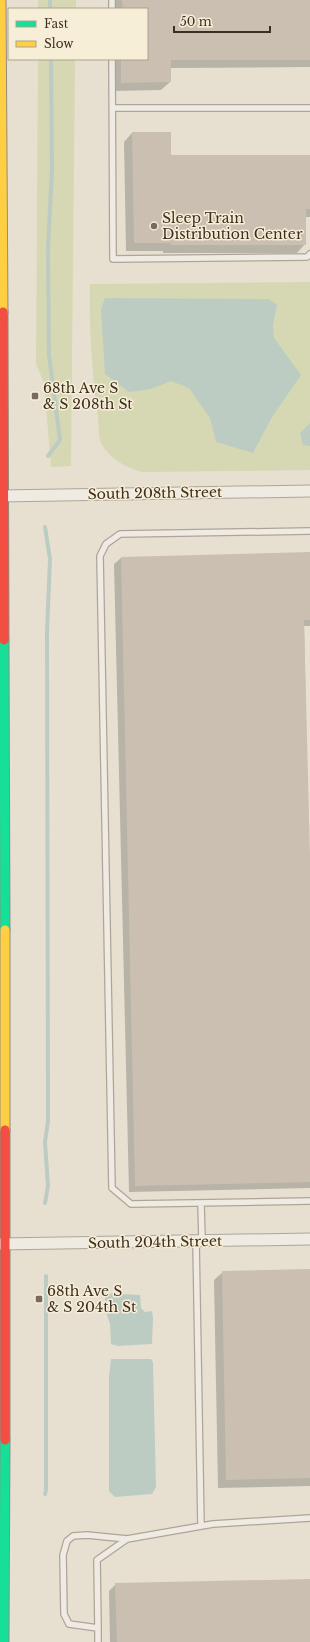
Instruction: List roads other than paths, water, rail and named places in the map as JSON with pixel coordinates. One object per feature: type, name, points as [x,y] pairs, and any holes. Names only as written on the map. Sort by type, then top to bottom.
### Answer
[{"type":"main road","points":[[1,0],[2,1244],[4,1642]]},
{"type":"street","name":"South 208th Street","points":[[2,496],[310,491]]},
{"type":"street","name":"South 204th Street","points":[[2,1244],[310,1238]]},
{"type":"lane","points":[[112,60],[113,259],[307,257],[310,254]]},
{"type":"lane","points":[[112,108],[310,108]]},
{"type":"lane","points":[[310,531],[120,534],[106,544],[100,556],[112,1188],[131,1204],[310,1201]]},
{"type":"lane","points":[[200,1526],[199,1241],[201,1203]]},
{"type":"lane","points":[[98,1628],[69,1624],[64,1614],[63,1555],[67,1542],[73,1536],[87,1535],[127,1538],[212,1524],[310,1518]]},
{"type":"lane","points":[[98,1642],[97,1560],[127,1538]]},
{"type":"waterway","points":[[50,0],[50,8]]},
{"type":"waterway","points":[[48,456],[60,440],[49,355],[48,249],[52,169],[51,60]]},
{"type":"waterway","points":[[45,527],[50,559],[47,631],[48,1121],[45,1142],[48,1186],[45,1203]]},
{"type":"waterway","points":[[45,1494],[46,1276]]},
{"type":"place","name":"Sleep Train Distribution Center","points":[[154,226]]},
{"type":"place","name":"68th Ave S & S 208th St","points":[[35,396]]},
{"type":"place","name":"68th Ave S & S 204th St","points":[[39,1299]]}]
